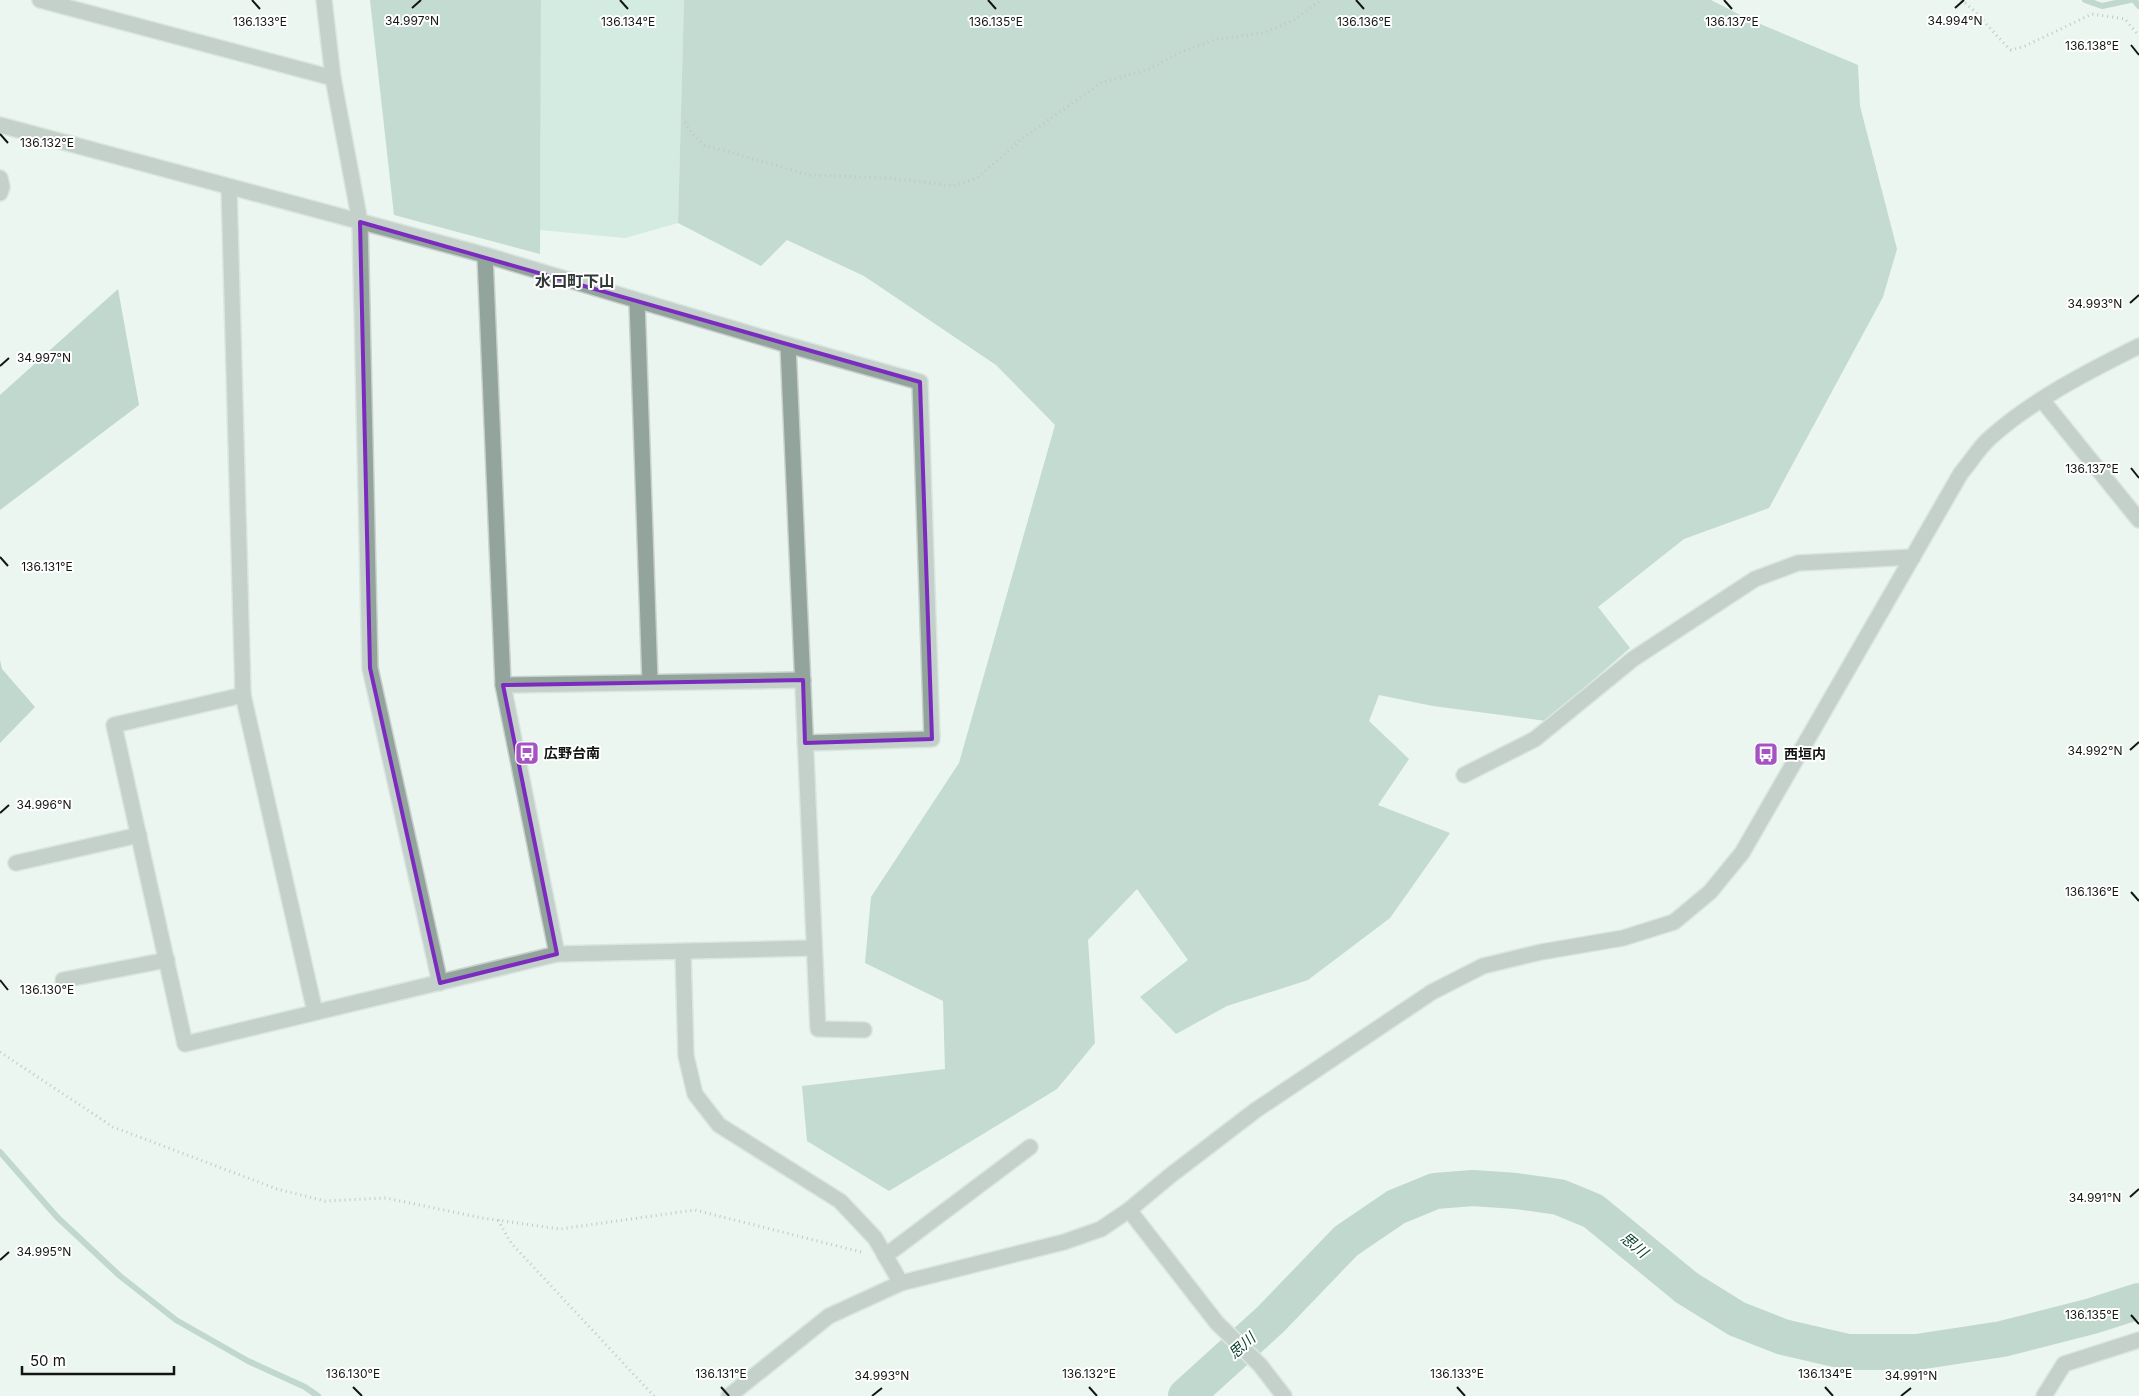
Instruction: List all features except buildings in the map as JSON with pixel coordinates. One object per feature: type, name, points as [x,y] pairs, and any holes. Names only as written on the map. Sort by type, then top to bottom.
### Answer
[{"type":"street","points":[[40,0],[333,78]]},
{"type":"street","points":[[324,0],[333,78],[360,222],[370,668],[440,983]]},
{"type":"street","points":[[0,125],[485,255],[637,301],[920,382],[932,740],[805,743]]},
{"type":"street","points":[[0,178],[2,187],[0,193]]},
{"type":"street","points":[[229,187],[243,695],[315,1012]]},
{"type":"street","points":[[485,255],[503,685],[557,954]]},
{"type":"street","points":[[637,301],[650,682]]},
{"type":"street","points":[[788,345],[818,1030],[864,1030]]},
{"type":"street","points":[[729,1396],[829,1316],[901,1283],[1064,1242],[1101,1229],[1129,1210],[1171,1175],[1256,1110],[1432,992],[1483,966],[1541,952],[1623,938],[1674,922],[1710,892],[1742,853],[1962,474],[1990,438],[2042,400],[2087,372],[2139,346]]},
{"type":"street","points":[[2042,400],[2139,520]]},
{"type":"street","points":[[1464,775],[1535,739],[1633,658],[1755,579],[1798,563],[1913,557]]},
{"type":"street","points":[[503,685],[802,680]]},
{"type":"street","points":[[243,695],[114,725],[185,1044],[557,954],[814,948]]},
{"type":"street","points":[[16,863],[139,835]]},
{"type":"street","points":[[683,952],[686,1056],[695,1094],[719,1125],[840,1201],[874,1238],[901,1283]]},
{"type":"street","points":[[62,980],[167,960]]},
{"type":"street","points":[[885,1256],[1030,1147]]},
{"type":"street","points":[[1129,1210],[1217,1323],[1260,1365],[1284,1396]]},
{"type":"street","points":[[2044,1396],[2064,1364],[2139,1340]]},
{"type":"path","points":[[685,122],[691,132],[704,145],[809,175],[889,178],[954,186],[977,178],[1023,138],[1101,83],[1149,70],[1181,52],[1217,39],[1264,33],[1294,20],[1321,0]]},
{"type":"path","points":[[1961,0],[1970,6],[2011,50],[2026,46],[2092,14],[2125,18],[2139,36]]},
{"type":"path","points":[[0,1052],[113,1127],[277,1189],[325,1201],[386,1198],[498,1220],[560,1229],[695,1210],[865,1254],[885,1256]]},
{"type":"path","points":[[498,1220],[511,1243],[654,1396]]},
{"type":"highlighted area","points":[[360,222],[920,382],[932,739],[805,743],[803,680],[503,685],[557,954],[440,983],[370,668]]},
{"type":"shaded area","points":[[370,0],[541,0],[540,254],[394,215]]},
{"type":"shaded area","points":[[541,0],[684,0],[678,223],[625,238],[540,230]]},
{"type":"shaded area","points":[[684,0],[1711,0],[1746,18],[1858,65],[1860,106],[1897,249],[1883,297],[1769,508],[1684,539],[1598,607],[1630,648],[1546,721],[1433,706],[1379,695],[1369,721],[1409,759],[1378,805],[1450,833],[1390,918],[1308,980],[1227,1006],[1176,1034],[1140,997],[1188,960],[1137,889],[1088,940],[1095,1043],[1057,1089],[889,1191],[807,1141],[802,1086],[945,1069],[943,1001],[865,963],[871,897],[959,763],[1055,425],[996,365],[864,276],[787,240],[761,266],[678,223]]},
{"type":"shaded area","points":[[118,289],[139,405],[0,510],[0,395]]},
{"type":"shaded area","points":[[0,660],[2,669],[35,707],[0,743]]},
{"type":"waterway","points":[[2085,0],[2102,6],[2130,0]]},
{"type":"waterway","points":[[2134,0],[2139,6]]},
{"type":"waterway","points":[[0,1152],[57,1217],[120,1276],[176,1320],[248,1361],[305,1387],[318,1396]]},
{"type":"waterway","name":"思川","points":[[1186,1396],[1271,1319],[1346,1241],[1396,1207],[1435,1191],[1473,1188],[1559,1197],[1593,1211],[1687,1288],[1737,1319],[1783,1337],[1848,1352],[1917,1352],[2002,1339],[2092,1316],[2139,1301]]},
{"type":"place","name":"広野台南","points":[[527,753]]},
{"type":"place","name":"西垣内","points":[[1766,754]]},
{"type":"district","name":"水口町下山","points":[[575,281]]}]
